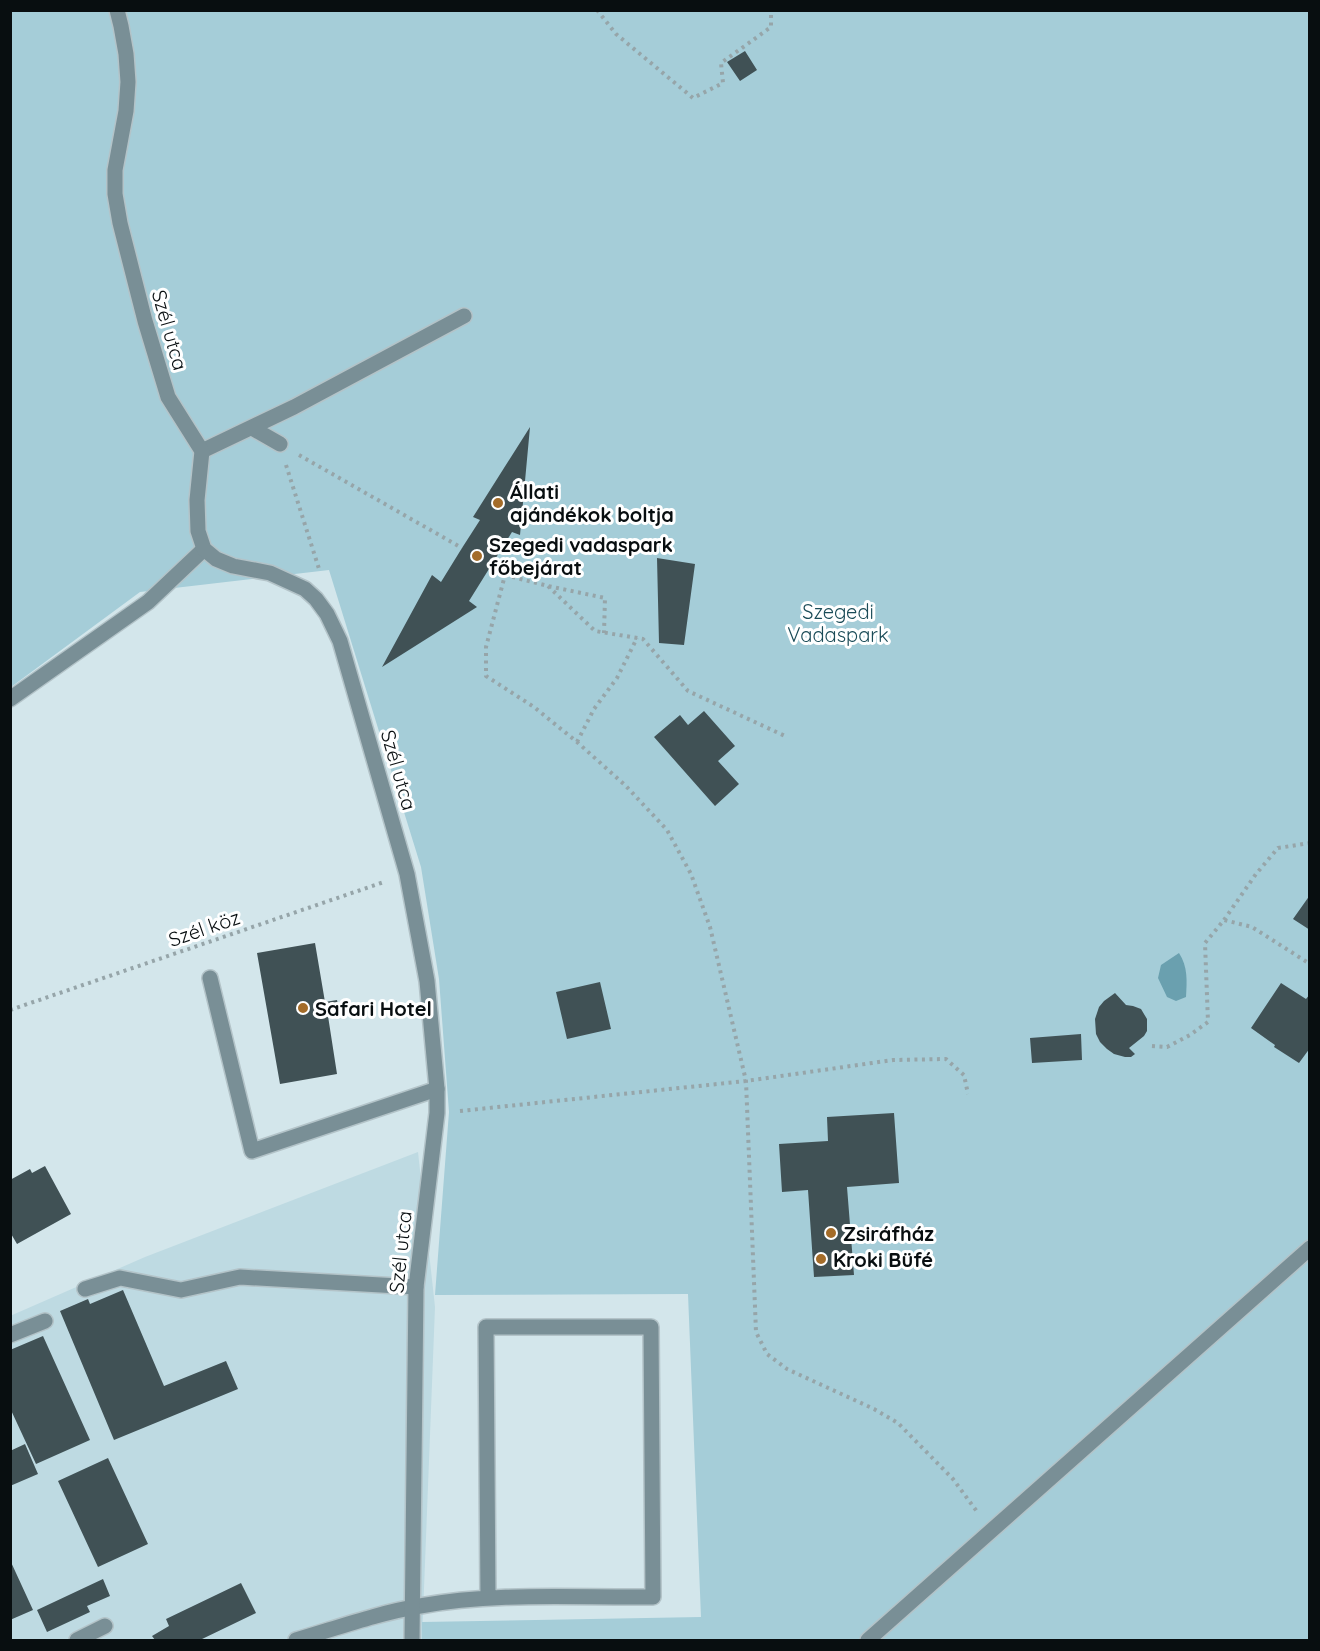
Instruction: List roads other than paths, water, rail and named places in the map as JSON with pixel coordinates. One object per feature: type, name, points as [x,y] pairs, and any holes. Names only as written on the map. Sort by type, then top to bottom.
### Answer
[{"type":"street","name":"Szél utca","points":[[117,10],[122,26],[128,82],[126,111],[115,170],[115,194],[120,223],[144,321],[168,397],[202,452]]},
{"type":"street","points":[[10,699],[148,602],[204,549],[198,531],[197,500],[202,452],[464,316]]},
{"type":"street","points":[[252,428],[280,444]]},
{"type":"street","name":"Szél utca","points":[[204,549],[216,559],[233,566],[270,573],[305,589],[327,614],[340,641],[407,874],[427,981],[437,1089],[437,1113],[416,1287],[412,1641]]},
{"type":"street","points":[[210,978],[252,1151],[437,1089]]},
{"type":"street","points":[[868,1641],[1310,1248]]},
{"type":"street","points":[[85,1289],[120,1278],[181,1290],[240,1277],[416,1287]]},
{"type":"street","points":[[10,1335],[45,1320]]},
{"type":"street","points":[[296,1641],[413,1607],[488,1598],[653,1597],[651,1327],[486,1328],[488,1598]]},
{"type":"street","points":[[76,1641],[105,1626]]},
{"type":"place","name":"Állati ajándékok boltja","points":[[498,503]]},
{"type":"place","name":"Szegedi vadaspark főbejárat","points":[[477,556]]},
{"type":"place","name":"Safari Hotel","points":[[303,1008]]},
{"type":"place","name":"Zsiráfház","points":[[831,1233]]},
{"type":"place","name":"Kroki Büfé","points":[[821,1259]]},
{"type":"park label","name":"Szegedi Vadaspark","points":[[838,622]]}]
